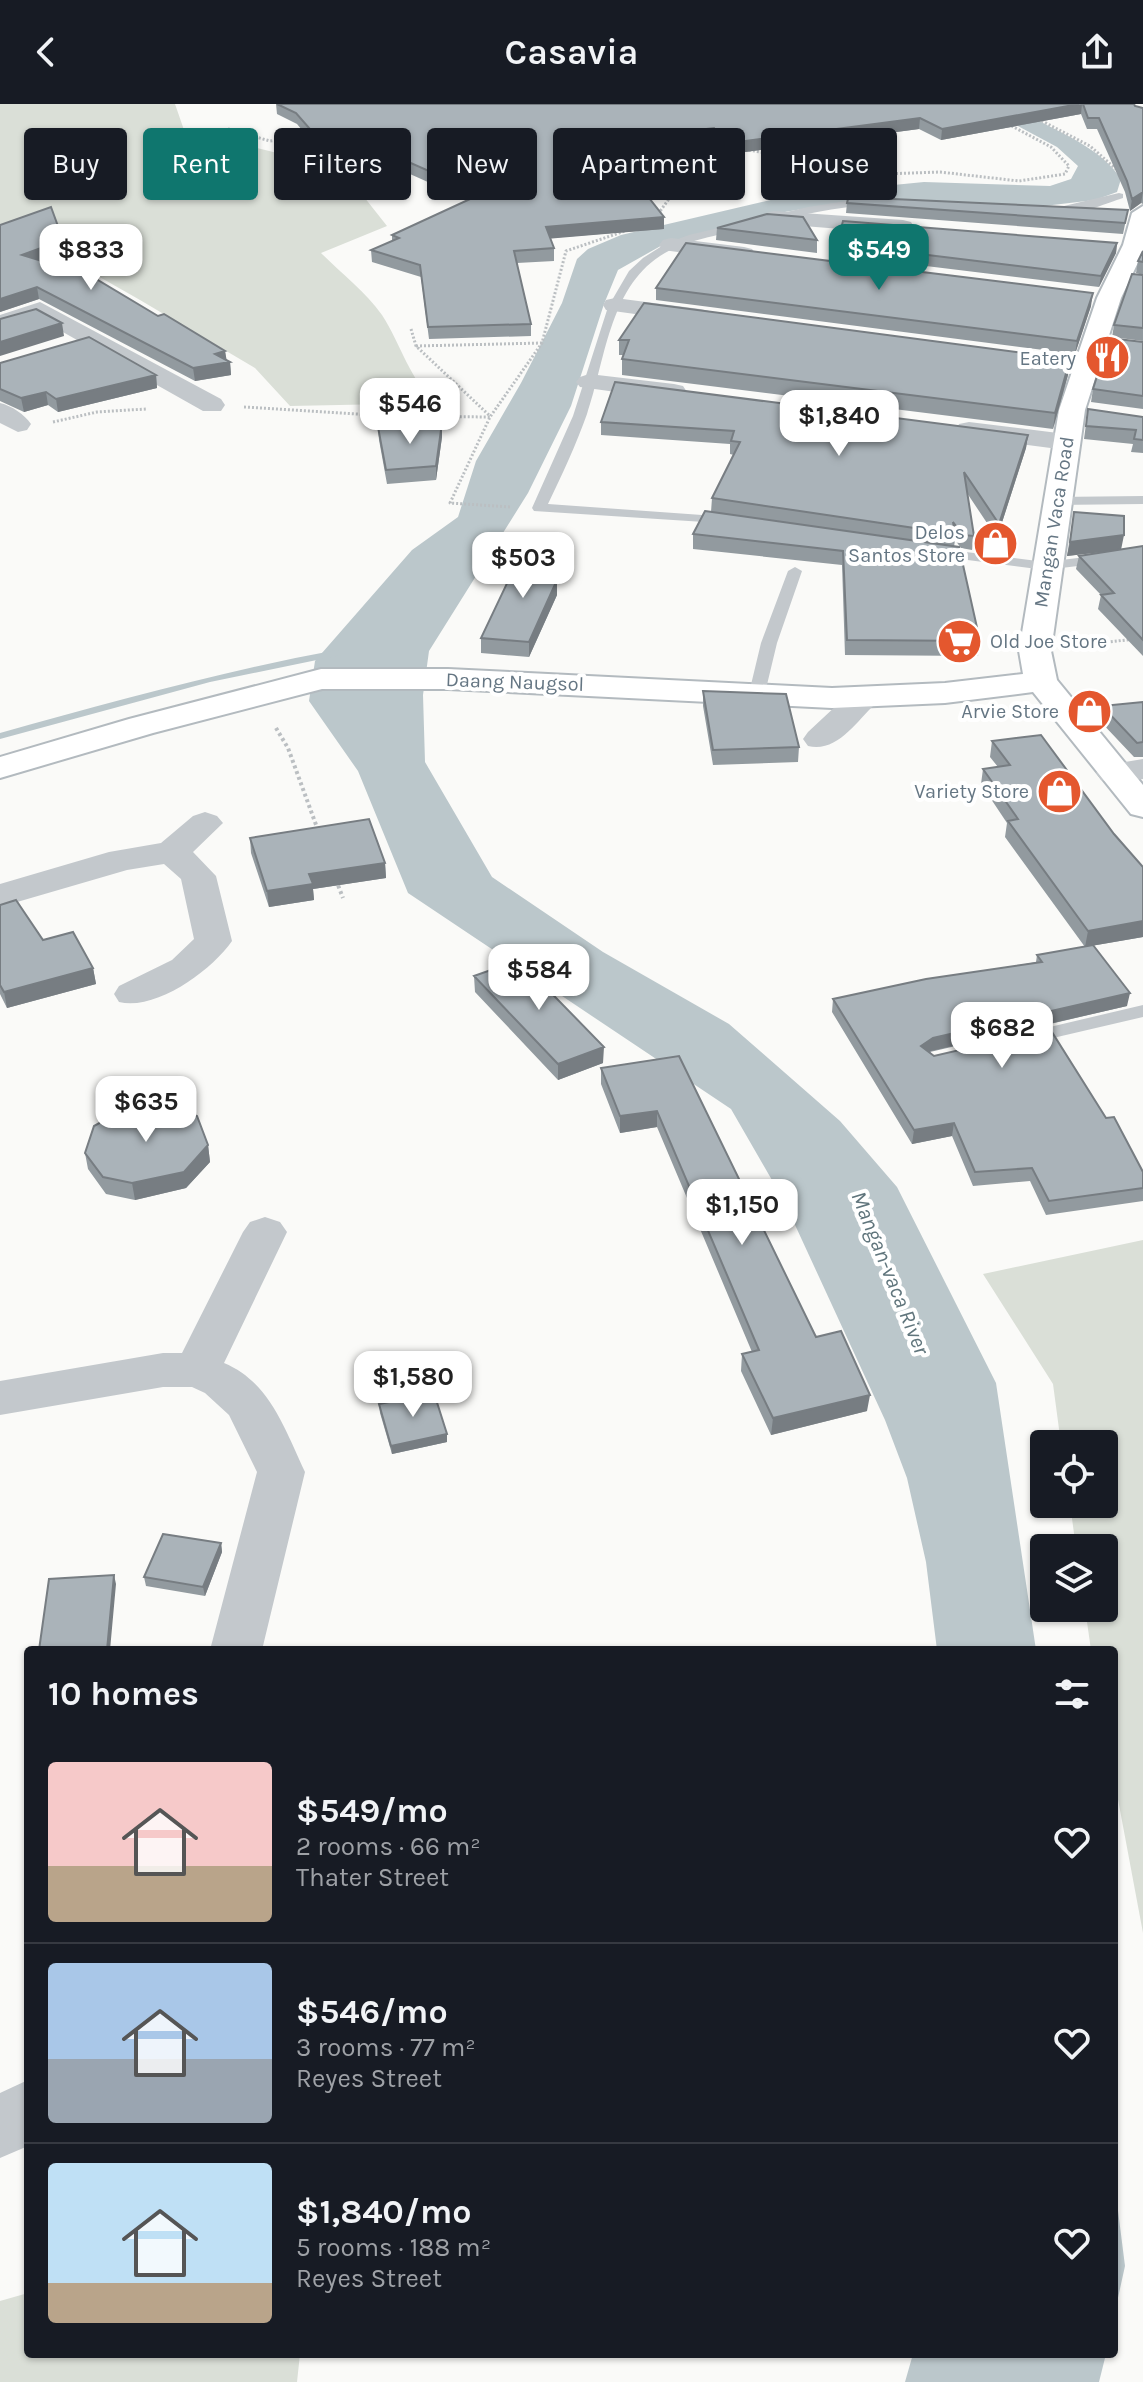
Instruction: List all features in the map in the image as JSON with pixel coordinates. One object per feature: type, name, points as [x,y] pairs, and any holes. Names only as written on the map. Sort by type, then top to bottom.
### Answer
[{"type":"main road","name":"Mangan Vaca Road","points":[[1038,666],[1045,566],[1072,410],[1088,354],[1113,288],[1140,231]]},
{"type":"main road","name":"Daang Naugsol","points":[[0,768],[321,679],[448,679],[864,697],[945,693],[1038,666]]},
{"type":"main road","points":[[1038,666],[1128,771],[1143,807]]},
{"type":"street","points":[[774,218],[931,230]]},
{"type":"street","points":[[1104,242],[1140,231]]},
{"type":"street","points":[[671,245],[765,256]]},
{"type":"street","points":[[615,305],[725,320]]},
{"type":"street","points":[[0,323],[40,309],[212,405]]},
{"type":"street","points":[[61,349],[92,339]]},
{"type":"street","points":[[589,382],[697,395]]},
{"type":"street","points":[[1072,410],[1100,414]]},
{"type":"street","points":[[943,427],[1066,442]]},
{"type":"street","points":[[820,739],[864,697]]},
{"type":"street","points":[[0,896],[122,860],[172,852],[205,823]]},
{"type":"street","points":[[133,994],[186,968],[213,941],[198,876],[172,852]]},
{"type":"street","points":[[197,1370],[265,1232]]},
{"type":"street","points":[[0,1398],[163,1370],[197,1370],[222,1381],[248,1404],[281,1472],[237,1646]]},
{"type":"street","points":[[0,2128],[24,2113]]},
{"type":"lane","points":[[1038,210],[1080,208],[1119,196]]},
{"type":"lane","points":[[746,523],[539,508],[561,463],[615,305],[633,272],[671,245],[774,218],[863,202],[893,202]]},
{"type":"lane","points":[[1056,501],[1143,500]]},
{"type":"lane","points":[[921,550],[1045,566],[1143,554]]},
{"type":"lane","points":[[757,693],[769,643],[795,571]]},
{"type":"lane","points":[[1007,1042],[1143,1011]]},
{"type":"path","points":[[1026,114],[1065,131],[1114,166],[1123,182],[1119,196]]},
{"type":"path","points":[[747,150],[761,152]]},
{"type":"path","points":[[652,222],[668,200]]},
{"type":"path","points":[[411,329],[416,346],[490,417]]},
{"type":"path","points":[[416,346],[542,343]]},
{"type":"path","points":[[9,417],[35,427],[97,412],[212,405],[390,416],[490,417]]},
{"type":"path","points":[[490,417],[450,503],[539,508]]},
{"type":"path","points":[[1038,666],[1143,638]]},
{"type":"path","points":[[258,695],[288,748],[321,838]]},
{"type":"path","points":[[332,868],[343,898]]},
{"type":"shaded area","points":[[0,104],[175,104],[183,128],[143,128],[143,200],[258,200],[258,148],[274,152],[274,200],[366,200],[387,226],[321,253],[376,307],[413,374],[437,403],[290,406],[255,368],[140,300],[75,263],[0,239]]},
{"type":"shaded area","points":[[1143,1240],[1143,1933],[1118,1799],[1118,1646],[1090,1646],[1087,1622],[1118,1622],[1118,1534],[1074,1534],[1072,1518],[1118,1518],[1118,1430],[1059,1430],[1053,1384],[983,1274]]},
{"type":"shaded area","points":[[24,2294],[24,2358],[300,2358],[297,2382],[0,2382],[0,2301]]},
{"type":"water","name":"Mangan-vaca River","points":[[1039,121],[1084,145],[1105,160],[1121,179],[1117,192],[1095,200],[1027,208],[844,202],[773,214],[666,243],[618,270],[571,406],[528,493],[429,651],[423,695],[425,762],[492,877],[603,952],[729,1024],[840,1121],[897,1187],[996,1383],[1035,1646],[936,1646],[926,1562],[907,1478],[885,1420],[784,1201],[731,1109],[408,893],[358,771],[309,701],[315,661],[412,550],[458,517],[476,461],[562,303],[577,259],[588,249],[621,235],[771,200],[897,200],[897,185],[924,182],[1050,186],[1071,179],[1078,166],[1057,147],[1016,125]]},
{"type":"water","points":[[1118,2211],[1125,2266],[1118,2298]]},
{"type":"water","points":[[912,2358],[1105,2358],[1099,2382],[905,2382]]},
{"type":"building","points":[[277,104],[1079,104],[942,129],[920,118],[844,128],[761,128],[761,139],[745,141],[745,128],[553,128],[553,200],[651,200],[664,217],[546,227],[554,248],[514,251],[531,324],[428,327],[420,265],[371,250],[399,238],[392,235],[468,200],[537,200],[537,128],[427,128],[427,170],[411,163],[411,128],[309,128],[296,113]]},
{"type":"building","points":[[1083,104],[1134,104],[1143,108],[1143,192],[1132,199],[1099,118],[1088,118]]},
{"type":"building","points":[[897,199],[1128,210],[1125,223],[847,203],[848,200]]},
{"type":"building","points":[[51,207],[63,240],[22,255],[91,276],[158,316],[164,314],[225,351],[215,354],[230,362],[193,368],[37,287],[0,299],[0,225]]},
{"type":"building","points":[[767,214],[803,217],[817,240],[717,228]]},
{"type":"building","points":[[843,221],[1117,243],[1101,276],[837,244]]},
{"type":"building","points":[[686,243],[830,261],[832,264],[832,261],[1093,293],[1077,341],[656,288]]},
{"type":"building","points":[[1132,274],[1143,275],[1143,328],[1114,325]]},
{"type":"building","points":[[644,303],[1070,359],[1055,413],[622,359],[629,340],[619,340]]},
{"type":"building","points":[[36,309],[62,323],[0,342],[0,319]]},
{"type":"building","points":[[89,337],[156,375],[56,399],[46,392],[21,398],[0,389],[0,363]]},
{"type":"building","points":[[1109,338],[1143,342],[1143,396],[1093,389]]},
{"type":"building","points":[[615,382],[1028,435],[999,524],[964,472],[974,536],[963,535],[953,522],[955,534],[712,498],[740,442],[731,441],[734,431],[601,422]]},
{"type":"building","points":[[1088,409],[1143,417],[1143,440],[1134,439],[1136,430],[1086,426]]},
{"type":"building","points":[[442,423],[436,466],[386,470],[378,427]]},
{"type":"building","points":[[705,511],[959,547],[980,641],[847,640],[843,551],[693,534]]},
{"type":"building","points":[[1074,512],[1124,516],[1124,535],[1070,542]]},
{"type":"building","points":[[1143,546],[1143,640],[1101,595],[1114,593],[1079,556]]},
{"type":"building","points":[[520,556],[557,560],[557,580],[529,642],[481,638]]},
{"type":"building","points":[[703,691],[786,694],[799,747],[713,750]]},
{"type":"building","points":[[1143,702],[1143,742],[1137,743],[1102,706]]},
{"type":"building","points":[[1041,735],[1114,834],[1143,867],[1143,921],[1088,931],[1008,821],[1018,819],[983,769],[1010,765],[992,741]]},
{"type":"building","points":[[369,819],[385,863],[309,874],[313,884],[267,891],[250,838]]},
{"type":"building","points":[[16,900],[43,940],[73,932],[93,968],[4,992],[0,985],[0,905]]},
{"type":"building","points":[[1093,945],[1130,993],[933,1038],[921,1046],[934,1056],[1050,1029],[1106,1118],[1114,1117],[1143,1172],[1143,1188],[1049,1201],[1032,1168],[975,1172],[954,1123],[914,1130],[833,999],[926,979],[1042,962],[1037,955]]},
{"type":"building","points":[[519,960],[604,1047],[558,1064],[474,976]]},
{"type":"building","points":[[679,1056],[816,1337],[841,1331],[870,1395],[773,1418],[742,1354],[759,1350],[657,1111],[620,1116],[601,1068]]},
{"type":"building","points":[[169,1105],[197,1116],[208,1145],[184,1172],[132,1183],[103,1177],[85,1153],[94,1126],[123,1110]]},
{"type":"building","points":[[434,1393],[447,1434],[391,1446],[379,1404]]},
{"type":"building","points":[[163,1534],[221,1543],[203,1587],[144,1577]]},
{"type":"building","points":[[114,1575],[107,1646],[40,1646],[49,1579]]},
{"type":"waterway","points":[[0,736],[209,679],[337,653]]},
{"type":"place","name":"Eatery","points":[[1107,358]]},
{"type":"place","name":"Delos Santos Store","points":[[996,543]]},
{"type":"place","name":"Old Joe Store","points":[[959,641]]},
{"type":"place","name":"Arvie Store","points":[[1090,711]]},
{"type":"place","name":"Variety Store","points":[[1060,791]]}]
